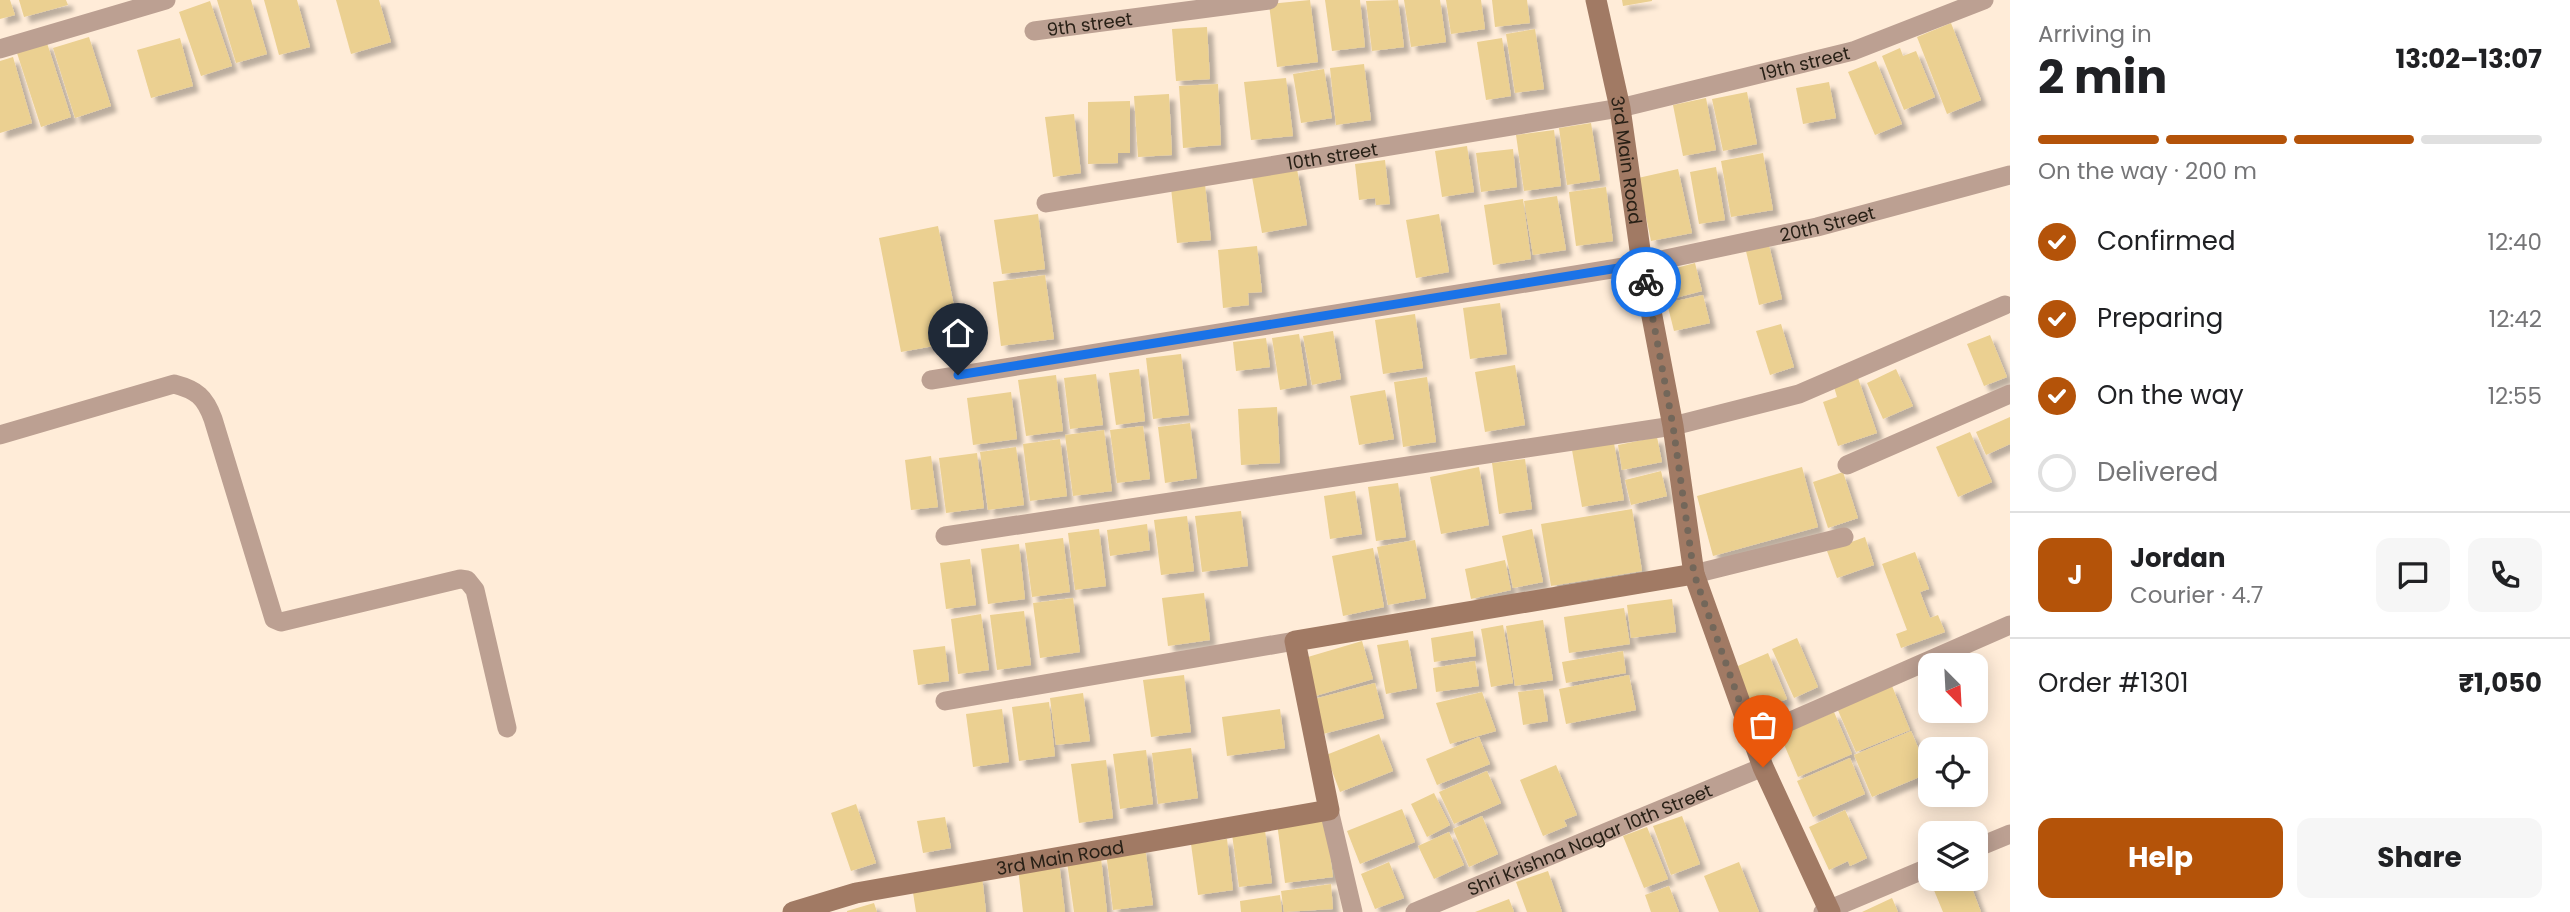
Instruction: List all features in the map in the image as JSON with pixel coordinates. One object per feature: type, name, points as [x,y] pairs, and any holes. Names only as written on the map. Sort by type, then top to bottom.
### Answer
[{"type":"street","points":[[0,49],[166,0]]},
{"type":"street","name":"9th street","points":[[1034,31],[1269,0]]},
{"type":"street","name":"3rd Main Road","points":[[1596,0],[1620,108],[1643,264],[1673,426],[1694,574],[1763,767],[1827,911]]},
{"type":"street","name":"19th street","points":[[1620,108],[1853,51],[1984,0]]},
{"type":"street","name":"10th street","points":[[1046,203],[1620,108]]},
{"type":"street","name":"20th Street","points":[[931,380],[1643,264],[1817,227],[2010,175]]},
{"type":"street","points":[[945,536],[1673,426],[1799,394],[2005,305]]},
{"type":"street","points":[[0,435],[174,384],[197,392],[206,401],[214,419],[274,619],[281,622],[460,579],[467,580],[475,590],[508,728]]},
{"type":"street","points":[[1847,465],[2010,394]]},
{"type":"street","points":[[945,701],[1694,574],[1844,537]]},
{"type":"street","points":[[1752,738],[2010,625]]},
{"type":"street","points":[[1295,641],[1329,810],[1353,912]]},
{"type":"street","name":"Shri Krishna Nagar 10th Street","points":[[1415,912],[1763,767]]},
{"type":"street","name":"3rd Main Road","points":[[793,912],[856,893],[1329,810]]},
{"type":"street","points":[[1988,843],[2010,834]]},
{"type":"street","points":[[1827,911],[1918,872]]},
{"type":"building","points":[[0,0],[10,0],[15,15],[0,19]]},
{"type":"building","points":[[19,0],[66,0],[68,5],[24,17]]},
{"type":"building","points":[[217,0],[251,0],[267,54],[236,63]]},
{"type":"building","points":[[264,0],[297,0],[310,47],[279,55]]},
{"type":"building","points":[[336,0],[379,0],[391,42],[351,54]]},
{"type":"building","points":[[1310,0],[1318,62],[1277,67],[1269,4]]},
{"type":"building","points":[[1325,0],[1360,0],[1365,47],[1332,51]]},
{"type":"building","points":[[1398,0],[1404,47],[1372,51],[1366,1]]},
{"type":"building","points":[[1404,0],[1440,0],[1446,42],[1411,47]]},
{"type":"building","points":[[1446,0],[1481,0],[1485,29],[1451,34]]},
{"type":"building","points":[[1492,0],[1527,0],[1530,23],[1495,27]]},
{"type":"building","points":[[1622,0],[1652,0],[1652,1],[1623,6]]},
{"type":"building","points":[[210,1],[232,66],[201,76],[179,12]]},
{"type":"building","points":[[1951,23],[1981,100],[1947,114],[1917,37]]},
{"type":"building","points":[[1207,27],[1210,79],[1176,81],[1172,29]]},
{"type":"building","points":[[1535,29],[1544,89],[1515,93],[1506,34]]},
{"type":"building","points":[[89,37],[111,106],[75,118],[53,48]]},
{"type":"building","points":[[180,38],[193,86],[151,98],[137,50]]},
{"type":"building","points":[[1502,38],[1511,96],[1486,100],[1477,42]]},
{"type":"building","points":[[47,43],[71,117],[41,127],[17,53]]},
{"type":"building","points":[[1900,48],[1903,56],[1916,51],[1935,97],[1904,110],[1882,56]]},
{"type":"building","points":[[13,57],[32,123],[0,133],[0,61]]},
{"type":"building","points":[[1876,61],[1902,124],[1875,135],[1848,72]]},
{"type":"building","points":[[1364,64],[1371,120],[1336,125],[1330,68]]},
{"type":"building","points":[[1324,69],[1332,118],[1301,123],[1293,74]]},
{"type":"building","points":[[1286,78],[1293,136],[1251,140],[1244,82]]},
{"type":"building","points":[[1829,82],[1836,118],[1803,124],[1796,88]]},
{"type":"building","points":[[1218,84],[1221,145],[1183,148],[1179,86]]},
{"type":"building","points":[[1747,92],[1757,144],[1723,151],[1712,99]]},
{"type":"building","points":[[1169,94],[1172,155],[1138,157],[1134,96]]},
{"type":"building","points":[[1706,98],[1716,150],[1683,156],[1673,105]]},
{"type":"building","points":[[1130,101],[1130,153],[1118,153],[1118,163],[1088,164],[1088,102]]},
{"type":"building","points":[[1074,114],[1081,173],[1053,177],[1045,117]]},
{"type":"building","points":[[1591,123],[1600,180],[1567,185],[1559,128]]},
{"type":"building","points":[[1554,130],[1561,186],[1524,191],[1516,135]]},
{"type":"building","points":[[1467,146],[1474,192],[1442,197],[1435,151]]},
{"type":"building","points":[[1513,149],[1517,187],[1481,192],[1476,153]]},
{"type":"building","points":[[1763,153],[1773,210],[1731,217],[1721,161]]},
{"type":"building","points":[[1385,160],[1390,204],[1376,205],[1375,198],[1359,200],[1355,164]]},
{"type":"building","points":[[1716,167],[1725,220],[1699,224],[1690,172]]},
{"type":"building","points":[[1297,169],[1307,225],[1262,233],[1252,177]]},
{"type":"building","points":[[1678,169],[1692,233],[1651,241],[1638,178]]},
{"type":"building","points":[[1205,184],[1211,240],[1177,243],[1171,188]]},
{"type":"building","points":[[1606,187],[1613,241],[1576,246],[1569,192]]},
{"type":"building","points":[[1557,196],[1566,250],[1533,255],[1524,201]]},
{"type":"building","points":[[1523,199],[1531,259],[1493,265],[1484,205]]},
{"type":"building","points":[[1038,214],[1045,269],[1002,274],[994,220]]},
{"type":"building","points":[[1439,214],[1449,272],[1416,278],[1406,220]]},
{"type":"building","points":[[938,226],[961,341],[901,352],[879,238]]},
{"type":"building","points":[[1768,241],[1782,299],[1759,305],[1745,247]]},
{"type":"building","points":[[1257,246],[1262,292],[1248,293],[1249,305],[1223,308],[1218,250]]},
{"type":"building","points":[[1695,263],[1702,291],[1664,301],[1657,273]]},
{"type":"building","points":[[1045,275],[1054,339],[1001,346],[993,282]]},
{"type":"building","points":[[1703,295],[1710,323],[1674,331],[1667,303]]},
{"type":"building","points":[[1500,303],[1507,354],[1470,359],[1463,308]]},
{"type":"building","points":[[1415,314],[1423,368],[1383,374],[1375,320]]},
{"type":"building","points":[[1781,324],[1794,367],[1770,375],[1756,331]]},
{"type":"building","points":[[1333,331],[1341,379],[1312,385],[1303,336]]},
{"type":"building","points":[[1299,334],[1307,385],[1280,390],[1272,338]]},
{"type":"building","points":[[1990,335],[2007,377],[1984,386],[1967,344]]},
{"type":"building","points":[[1266,338],[1270,367],[1236,371],[1233,342]]},
{"type":"building","points":[[1181,354],[1189,415],[1153,419],[1146,358]]},
{"type":"building","points":[[1515,365],[1525,425],[1485,432],[1475,372]]},
{"type":"building","points":[[1139,369],[1145,421],[1116,425],[1109,373]]},
{"type":"building","points":[[1896,369],[1913,406],[1883,419],[1867,383]]},
{"type":"building","points":[[1096,374],[1103,425],[1070,429],[1064,378]]},
{"type":"building","points":[[1056,375],[1063,431],[1026,436],[1018,380]]},
{"type":"building","points":[[1427,377],[1436,442],[1403,447],[1394,382]]},
{"type":"building","points":[[1858,378],[1877,433],[1838,446],[1823,402],[1837,397],[1834,387]]},
{"type":"building","points":[[1385,390],[1394,439],[1359,445],[1350,396]]},
{"type":"building","points":[[1011,392],[1017,439],[973,445],[967,398]]},
{"type":"building","points":[[1277,407],[1280,463],[1241,465],[1238,409]]},
{"type":"building","points":[[2010,417],[2010,444],[1986,455],[1976,432]]},
{"type":"building","points":[[1190,423],[1197,478],[1165,483],[1158,427]]},
{"type":"building","points":[[1143,426],[1150,479],[1117,483],[1110,430]]},
{"type":"building","points":[[1104,430],[1112,491],[1073,496],[1065,435]]},
{"type":"building","points":[[1970,432],[1992,482],[1958,497],[1936,447]]},
{"type":"building","points":[[1657,437],[1662,462],[1622,470],[1618,445]]},
{"type":"building","points":[[1060,439],[1067,496],[1030,501],[1023,444]]},
{"type":"building","points":[[1614,443],[1624,500],[1582,507],[1572,450]]},
{"type":"building","points":[[1016,447],[1024,505],[988,510],[980,452]]},
{"type":"building","points":[[977,453],[984,508],[946,513],[939,458]]},
{"type":"building","points":[[931,456],[938,507],[911,510],[905,460]]},
{"type":"building","points":[[1525,459],[1532,509],[1499,514],[1492,463]]},
{"type":"building","points":[[1479,467],[1489,525],[1441,534],[1430,477]]},
{"type":"building","points":[[1802,467],[1818,527],[1713,556],[1697,496]]},
{"type":"building","points":[[1661,471],[1667,496],[1631,505],[1625,480]]},
{"type":"building","points":[[1843,472],[1858,518],[1828,528],[1813,482]]},
{"type":"building","points":[[1398,483],[1406,537],[1376,541],[1368,487]]},
{"type":"building","points":[[1355,491],[1362,534],[1330,539],[1324,496]]},
{"type":"building","points":[[1632,509],[1642,571],[1551,586],[1541,524]]},
{"type":"building","points":[[1241,511],[1248,566],[1202,572],[1195,516]]},
{"type":"building","points":[[1187,516],[1194,571],[1161,575],[1154,520]]},
{"type":"building","points":[[1147,524],[1150,550],[1110,556],[1107,530]]},
{"type":"building","points":[[1099,529],[1106,586],[1075,590],[1068,533]]},
{"type":"building","points":[[1532,529],[1543,582],[1513,588],[1502,536]]},
{"type":"building","points":[[1865,537],[1874,565],[1837,578],[1827,551]]},
{"type":"building","points":[[1063,538],[1070,592],[1032,597],[1025,543]]},
{"type":"building","points":[[1415,540],[1426,598],[1388,605],[1377,547]]},
{"type":"building","points":[[1019,544],[1025,599],[988,604],[981,549]]},
{"type":"building","points":[[1373,548],[1384,607],[1343,616],[1332,556]]},
{"type":"building","points":[[1915,552],[1929,589],[1920,592],[1930,618],[1938,615],[1945,632],[1901,648],[1896,634],[1907,630],[1882,564]]},
{"type":"building","points":[[970,559],[976,605],[946,609],[940,563]]},
{"type":"building","points":[[1505,560],[1511,590],[1471,599],[1465,569]]},
{"type":"building","points":[[1204,593],[1210,640],[1168,646],[1162,598]]},
{"type":"building","points":[[1073,598],[1080,652],[1040,658],[1033,603]]},
{"type":"building","points":[[1672,599],[1676,632],[1631,638],[1627,605]]},
{"type":"building","points":[[1624,608],[1630,644],[1569,653],[1564,617]]},
{"type":"building","points":[[1024,611],[1031,665],[997,670],[990,615]]},
{"type":"building","points":[[981,614],[989,670],[958,674],[951,619]]},
{"type":"building","points":[[1543,620],[1553,680],[1515,686],[1506,626]]},
{"type":"building","points":[[1503,625],[1513,683],[1491,687],[1481,629]]},
{"type":"building","points":[[1473,631],[1476,656],[1434,662],[1431,638]]},
{"type":"building","points":[[1797,638],[1818,687],[1794,698],[1772,649]]},
{"type":"building","points":[[1408,640],[1417,688],[1386,694],[1377,645]]},
{"type":"building","points":[[1362,641],[1373,679],[1312,697],[1301,659]]},
{"type":"building","points":[[945,646],[949,681],[918,685],[913,650]]},
{"type":"building","points":[[1623,651],[1626,673],[1566,683],[1562,662]]},
{"type":"building","points":[[1768,653],[1787,699],[1750,714],[1731,669]]},
{"type":"building","points":[[1475,661],[1479,686],[1436,692],[1433,668]]},
{"type":"building","points":[[1184,675],[1191,732],[1151,737],[1143,680]]},
{"type":"building","points":[[1629,675],[1636,710],[1566,724],[1559,689]]},
{"type":"building","points":[[1375,683],[1384,718],[1323,734],[1314,699]]},
{"type":"building","points":[[1892,686],[1910,730],[1856,752],[1837,708]]},
{"type":"building","points":[[1543,689],[1548,721],[1523,725],[1518,692]]},
{"type":"building","points":[[1482,692],[1496,731],[1450,744],[1436,703]]},
{"type":"building","points":[[1083,693],[1090,741],[1056,745],[1050,698]]},
{"type":"building","points":[[1049,702],[1055,756],[1019,761],[1012,707]]},
{"type":"building","points":[[1002,709],[1009,762],[973,767],[966,714]]},
{"type":"building","points":[[1280,709],[1285,748],[1227,756],[1222,717]]},
{"type":"building","points":[[1834,712],[1852,754],[1798,777],[1780,735]]},
{"type":"building","points":[[1911,731],[1918,747],[1918,778],[1872,797],[1854,755]]},
{"type":"building","points":[[1379,734],[1393,771],[1340,792],[1326,755]]},
{"type":"building","points":[[1479,737],[1490,764],[1437,785],[1426,759]]},
{"type":"building","points":[[1191,748],[1198,798],[1158,804],[1152,753]]},
{"type":"building","points":[[1146,750],[1153,804],[1120,809],[1113,754]]},
{"type":"building","points":[[1850,758],[1865,794],[1813,817],[1797,781]]},
{"type":"building","points":[[1106,760],[1113,818],[1079,823],[1071,764]]},
{"type":"building","points":[[1556,765],[1577,815],[1564,820],[1567,826],[1543,836],[1520,780]]},
{"type":"building","points":[[1487,771],[1501,803],[1454,824],[1439,792]]},
{"type":"building","points":[[1434,793],[1450,825],[1427,837],[1411,804]]},
{"type":"building","points":[[856,804],[876,863],[851,871],[831,813]]},
{"type":"building","points":[[1402,809],[1415,842],[1360,864],[1347,831]]},
{"type":"building","points":[[1845,810],[1867,858],[1850,866],[1848,861],[1829,870],[1809,827]]},
{"type":"building","points":[[1482,816],[1498,854],[1469,867],[1453,829]]},
{"type":"building","points":[[1682,816],[1700,864],[1671,875],[1653,826]]},
{"type":"building","points":[[945,817],[951,848],[923,853],[917,821]]},
{"type":"building","points":[[1325,817],[1333,877],[1285,883],[1277,823]]},
{"type":"building","points":[[1647,827],[1668,879],[1644,888],[1623,836]]},
{"type":"building","points":[[1265,830],[1272,883],[1239,887],[1232,834]]},
{"type":"building","points":[[1449,832],[1464,865],[1434,879],[1418,846]]},
{"type":"building","points":[[1227,839],[1233,890],[1198,895],[1191,844]]},
{"type":"building","points":[[1145,847],[1153,905],[1113,910],[1106,852]]},
{"type":"building","points":[[1101,858],[1107,912],[1074,912],[1067,862]]},
{"type":"building","points":[[1059,862],[1065,912],[1023,912],[1018,868]]},
{"type":"building","points":[[1389,862],[1404,898],[1375,909],[1361,874]]},
{"type":"building","points":[[1739,862],[1759,912],[1719,912],[1704,876]]},
{"type":"building","points":[[1548,871],[1562,912],[1527,912],[1516,882]]},
{"type":"building","points":[[982,876],[986,912],[916,912],[912,886]]},
{"type":"building","points":[[1331,884],[1333,909],[1284,912],[1281,891]]},
{"type":"building","points":[[1669,886],[1679,912],[1651,912],[1645,895]]},
{"type":"building","points":[[1934,891],[1973,891],[1981,912],[1943,912]]},
{"type":"building","points":[[1280,895],[1282,912],[1241,912],[1240,901]]},
{"type":"building","points":[[1892,898],[1898,912],[1862,912]]},
{"type":"building","points":[[1509,899],[1514,912],[1475,912]]},
{"type":"building","points":[[874,903],[877,912],[847,912],[847,911]]},
{"type":"way so far","points":[[1646,282],[1673,426],[1694,574],[1763,767]]},
{"type":"route","points":[[958,375],[1643,264],[1646,282]]}]
